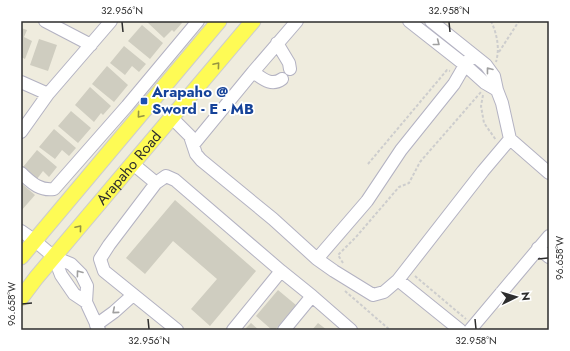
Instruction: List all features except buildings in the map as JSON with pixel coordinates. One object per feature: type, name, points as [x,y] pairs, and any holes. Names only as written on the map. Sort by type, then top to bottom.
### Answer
[{"type":"main road","name":"Arapaho Road","points":[[21,257],[219,21]]},
{"type":"main road","name":"Arapaho Road","points":[[21,298],[36,278],[253,21]]},
{"type":"street","points":[[45,21],[91,45]]},
{"type":"street","points":[[21,132],[48,94],[111,21]]},
{"type":"street","points":[[21,173],[36,186],[46,190],[54,189],[127,106],[198,21]]},
{"type":"street","points":[[193,144],[297,21]]},
{"type":"street","points":[[409,21],[489,85],[502,103],[510,139],[549,172]]},
{"type":"street","points":[[431,21],[486,65],[489,85]]},
{"type":"street","points":[[277,43],[289,63],[290,69]]},
{"type":"street","points":[[317,259],[367,201],[401,150],[454,84],[465,65],[473,55]]},
{"type":"street","points":[[253,72],[264,80],[273,83],[282,79]]},
{"type":"street","points":[[21,82],[48,94]]},
{"type":"street","points":[[172,118],[190,136],[196,154],[201,160],[273,219],[317,259],[373,295],[384,292],[398,280],[510,139]]},
{"type":"street","points":[[133,164],[156,183]]},
{"type":"street","points":[[177,330],[104,271],[100,259],[108,245],[156,183],[166,176],[175,180],[351,330]]},
{"type":"street","points":[[21,231],[34,240],[54,258],[61,275],[74,294],[86,302],[98,327],[133,295]]},
{"type":"street","points":[[472,328],[549,236]]},
{"type":"street","points":[[538,248],[549,257]]},
{"type":"street","points":[[234,330],[281,271]]},
{"type":"street","points":[[398,280],[460,330]]},
{"type":"street","points":[[284,330],[312,296]]},
{"type":"path","points":[[491,21],[496,35],[499,52]]},
{"type":"path","points":[[497,143],[484,123],[482,106],[483,94],[489,85],[499,52],[519,21]]},
{"type":"path","points":[[368,164],[447,70],[454,72],[459,76]]},
{"type":"path","points":[[390,330],[346,292],[341,284],[346,269],[338,255],[356,237],[399,187],[409,183],[420,162],[489,85]]},
{"type":"path","points":[[406,269],[472,328]]},
{"type":"place","name":"Arapaho @ Sword - E - MB","points":[[144,101]]}]
